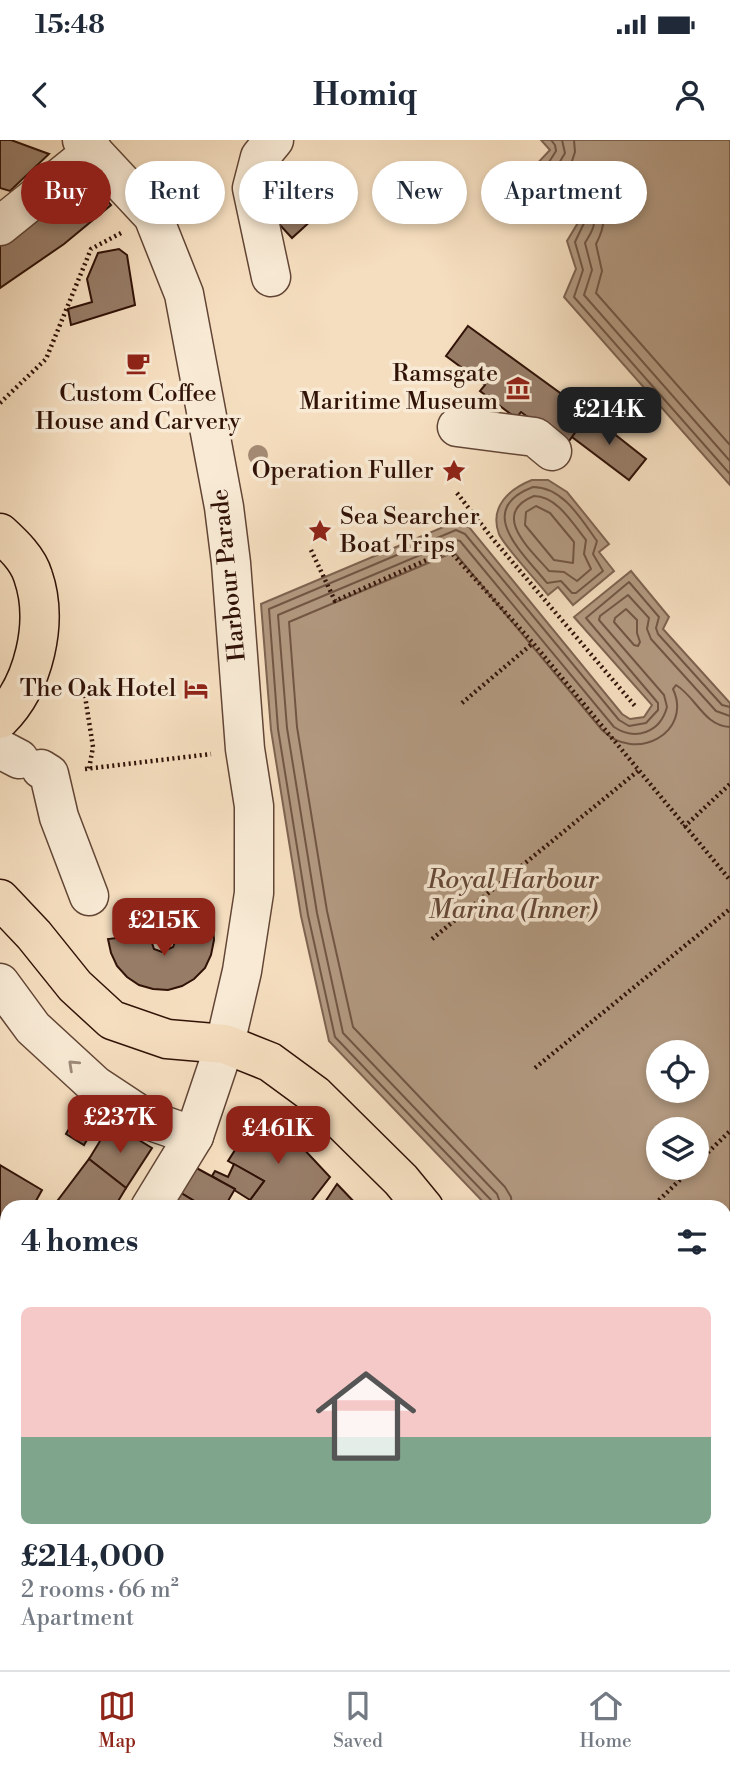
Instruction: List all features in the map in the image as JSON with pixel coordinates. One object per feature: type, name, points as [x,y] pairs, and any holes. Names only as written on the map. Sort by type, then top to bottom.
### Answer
[{"type":"main road","points":[[0,533],[16,548],[33,575],[41,623],[29,673],[0,719]]},
{"type":"main road","points":[[0,899],[34,935],[75,986],[112,1020],[167,1039],[225,1044],[270,1062],[315,1095],[401,1180],[417,1200]]},
{"type":"street","points":[[271,277],[252,188],[260,157],[274,140]]},
{"type":"street","points":[[0,226],[88,145]]},
{"type":"street","name":"Harbour Parade","points":[[88,145],[125,186]]},
{"type":"street","name":"Harbour Parade","points":[[155,224],[184,294],[224,507],[246,749],[254,806],[254,893],[242,971],[225,1044],[194,1136],[155,1200]]},
{"type":"street","points":[[457,427],[535,437],[552,451]]},
{"type":"street","points":[[34,762],[49,774],[59,817],[89,896]]},
{"type":"street","points":[[0,983],[33,1028],[95,1085],[148,1120],[194,1136]]},
{"type":"path","points":[[0,403],[46,359],[91,249],[137,224]]},
{"type":"path","points":[[457,493],[635,706]]},
{"type":"path","points":[[311,550],[335,601],[449,550],[533,642],[730,880]]},
{"type":"path","points":[[462,703],[533,642]]},
{"type":"path","points":[[85,696],[93,747],[89,769]]},
{"type":"path","points":[[34,762],[89,769],[200,755]]},
{"type":"path","points":[[432,939],[638,771]]},
{"type":"path","points":[[684,827],[730,784]]},
{"type":"path","points":[[535,1068],[730,909]]},
{"type":"path","points":[[709,1151],[730,1131]]},
{"type":"path","points":[[659,1200],[680,1180]]},
{"type":"water","points":[[541,140],[730,140],[730,485],[564,297],[576,269],[567,241],[577,224],[647,224],[647,161],[540,161],[550,150]]},
{"type":"water","points":[[532,480],[548,480],[567,492],[609,544],[599,552],[614,571],[573,605],[558,587],[548,595],[499,534],[497,515],[503,500],[516,488]]},
{"type":"water","name":"Royal Harbour Marina (Inner)","points":[[455,522],[469,527],[622,714],[630,719],[644,717],[652,705],[574,617],[631,571],[669,617],[663,629],[730,703],[730,1200],[481,1200],[329,1041],[301,916],[271,730],[261,604]]},
{"type":"building","points":[[0,140],[11,140],[49,154],[42,161],[21,161],[21,181],[10,191],[0,188]]},
{"type":"building","points":[[21,216],[21,224],[88,224],[0,288],[0,233]]},
{"type":"building","points":[[279,224],[307,224],[292,238]]},
{"type":"building","points":[[119,249],[127,255],[135,305],[71,325],[68,309],[92,302],[87,279],[98,253]]},
{"type":"building","name":"Ramsgate Maritime Museum","points":[[468,326],[589,414],[566,445],[521,412],[516,418],[480,391],[485,385],[446,356]]},
{"type":"building","points":[[589,414],[646,459],[629,480],[572,437]]},
{"type":"building","points":[[213,926],[214,940],[205,968],[194,979],[168,990],[139,985],[127,977],[117,966],[108,939],[149,934],[154,949],[162,952],[173,947],[173,931]]},
{"type":"building","points":[[84,1103],[102,1114],[84,1145],[66,1134]]},
{"type":"building","points":[[271,1114],[330,1177],[312,1200],[250,1200],[264,1181],[228,1161],[257,1116]]},
{"type":"building","points":[[111,1123],[152,1148],[126,1188],[89,1159]]},
{"type":"building","points":[[89,1159],[126,1188],[119,1200],[58,1200]]},
{"type":"building","points":[[234,1164],[264,1181],[250,1200],[212,1176],[215,1171],[228,1177]]},
{"type":"building","points":[[0,1165],[42,1190],[36,1200],[0,1200]]},
{"type":"building","points":[[191,1165],[235,1189],[229,1200],[193,1200],[176,1190]]},
{"type":"building","points":[[337,1184],[352,1200],[326,1200]]},
{"type":"building","points":[[176,1190],[193,1200],[170,1200]]},
{"type":"place","name":"Custom Coffee House and Carvery","points":[[138,363]]},
{"type":"place","name":"Ramsgate Maritime Museum","points":[[518,388]]},
{"type":"place","name":"Operation Fuller","points":[[454,471]]},
{"type":"place","name":"Sea Searcher Boat Trips","points":[[320,531]]},
{"type":"place","name":"The Oak Hotel","points":[[196,689]]}]
